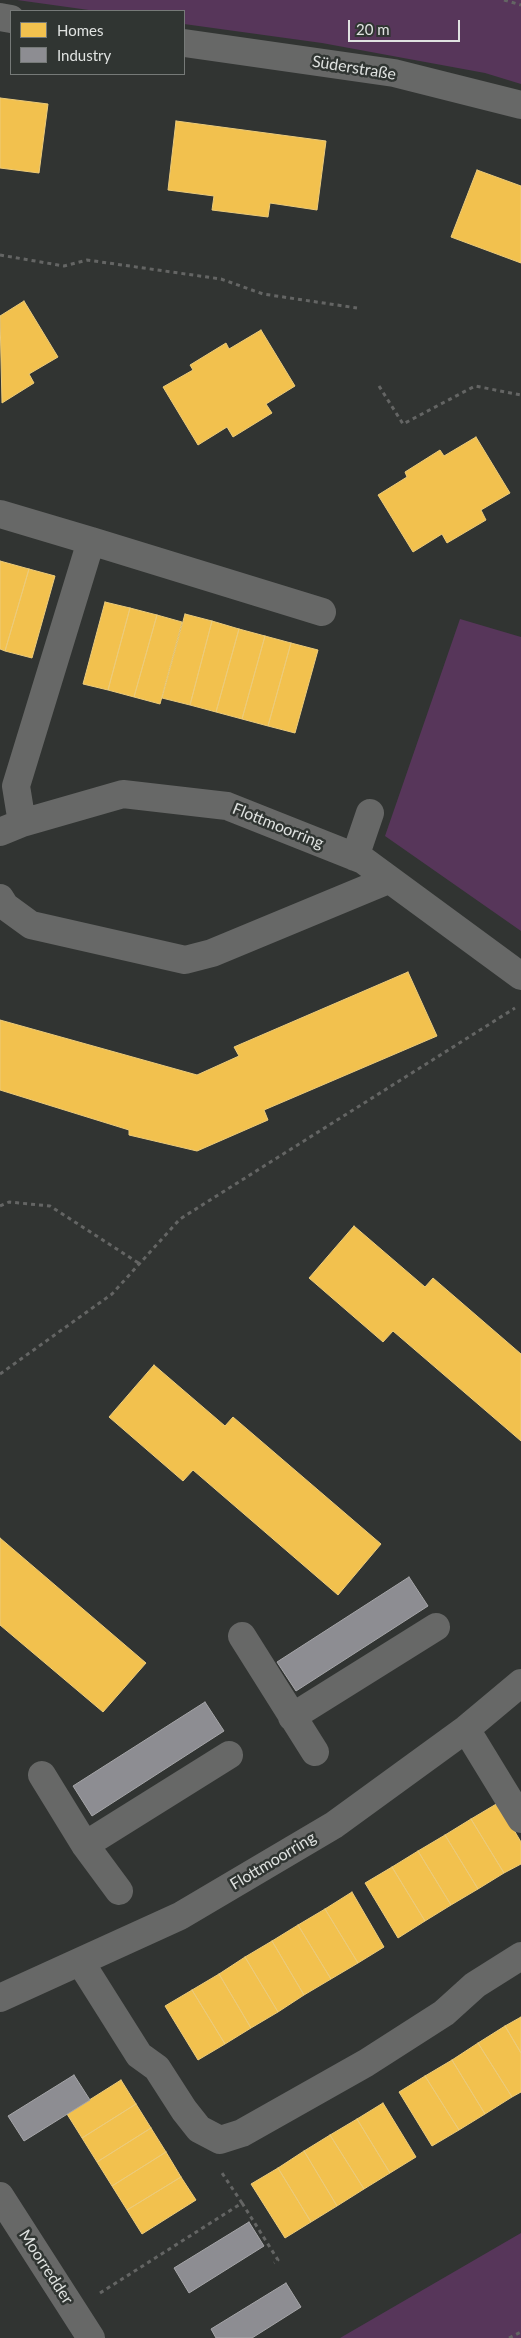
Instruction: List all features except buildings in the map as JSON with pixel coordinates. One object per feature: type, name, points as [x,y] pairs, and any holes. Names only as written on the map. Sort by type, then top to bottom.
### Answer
[{"type":"street","name":"Süderstraße","points":[[185,43],[394,73],[521,105]]},
{"type":"street","points":[[0,514],[322,612]]},
{"type":"street","points":[[11,828],[16,786],[92,542]]},
{"type":"street","name":"Flottmoorring","points":[[11,828],[123,794],[226,806],[363,860],[521,976]]},
{"type":"street","points":[[355,857],[370,813]]},
{"type":"street","points":[[0,898],[5,906],[31,925],[185,960],[212,953],[388,880]]},
{"type":"street","points":[[292,1717],[436,1627]]},
{"type":"street","points":[[242,1636],[315,1752]]},
{"type":"street","name":"Flottmoorring","points":[[0,1998],[81,1963],[180,1916],[334,1824],[466,1730],[521,1683]]},
{"type":"street","points":[[466,1730],[521,1819]]},
{"type":"street","points":[[85,1845],[229,1755]]},
{"type":"street","points":[[42,1774],[85,1845],[119,1891]]},
{"type":"street","points":[[81,1963],[139,2055],[157,2068],[184,2110],[199,2129],[220,2140],[242,2133],[366,2063],[444,2013],[475,1985],[521,1956]]},
{"type":"street","name":"Moorredder","points":[[0,2196],[91,2338]]},
{"type":"path","points":[[504,0],[521,5]]},
{"type":"path","points":[[0,256],[64,266],[88,260],[221,279],[263,294],[357,308]]},
{"type":"path","points":[[379,386],[403,424],[475,386],[521,395]]},
{"type":"path","points":[[0,1374],[112,1294],[180,1219],[490,1022],[521,1005]]},
{"type":"path","points":[[0,1206],[9,1202],[50,1206],[140,1264]]},
{"type":"path","points":[[220,2140],[221,2171],[278,2260],[274,2263]]},
{"type":"path","points":[[74,2309],[242,2203]]},
{"type":"path","points":[[509,2338],[521,2332]]},
{"type":"shaded area","points":[[17,0],[521,0],[521,84],[485,73],[322,43],[185,24],[185,10],[89,10]]},
{"type":"shaded area","points":[[460,619],[521,637],[521,931],[385,836]]},
{"type":"shaded area","points":[[521,2233],[521,2338],[340,2338]]}]
